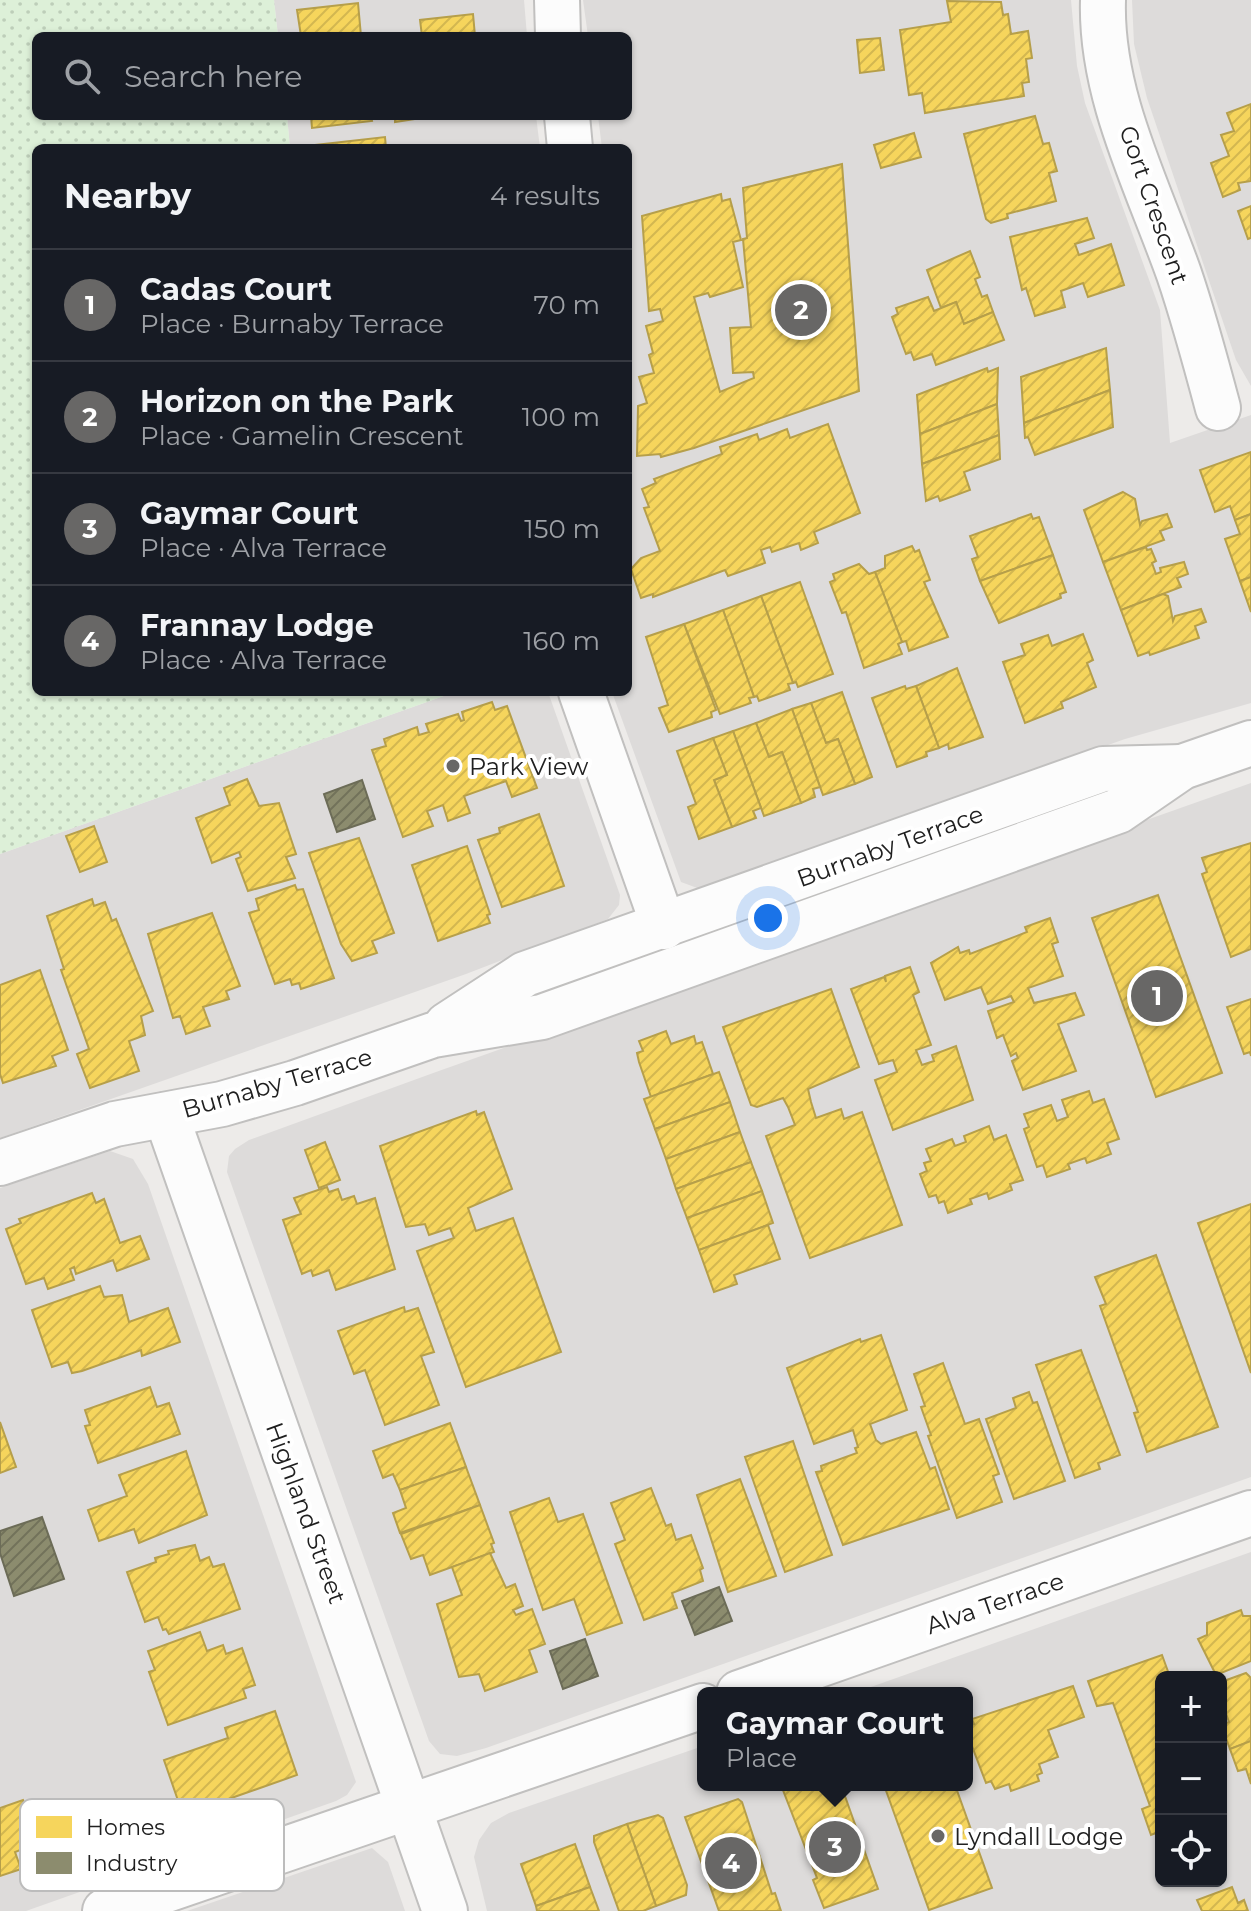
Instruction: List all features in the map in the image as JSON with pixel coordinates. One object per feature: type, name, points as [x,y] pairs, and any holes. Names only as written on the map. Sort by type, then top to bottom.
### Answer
[{"type":"street","points":[[557,0],[558,32]]},
{"type":"street","name":"Gort Crescent","points":[[1103,0],[1102,22],[1111,80],[1179,274],[1218,408]]},
{"type":"street","points":[[567,120],[570,144]]},
{"type":"street","points":[[582,696],[664,927]]},
{"type":"street","name":"Burnaby Terrace","points":[[0,1163],[89,1132],[222,1104],[295,1083],[433,1035],[542,1017],[1118,811],[1182,767],[1251,743]]},
{"type":"street","name":"Burnaby Terrace","points":[[433,1035],[525,974],[1103,769],[1182,767]]},
{"type":"street","name":"Highland Street","points":[[166,1115],[445,1911]]},
{"type":"street","name":"Alva Terrace","points":[[756,1687],[1251,1513]]},
{"type":"street","points":[[284,1849],[697,1708]]},
{"type":"street","points":[[105,1911],[163,1891]]},
{"type":"shaded area","points":[[274,0],[524,0],[527,32],[278,32]]},
{"type":"shaded area","points":[[583,0],[1071,0],[1077,66],[1085,103],[1160,310],[1170,443],[1251,415],[1251,703],[1125,739],[700,889],[681,882],[613,696],[632,696],[632,144],[602,144],[598,120],[632,120],[632,32],[587,32]]},
{"type":"shaded area","points":[[1132,0],[1251,0],[1251,386],[1236,360],[1147,98],[1134,44]]},
{"type":"shaded area","points":[[287,120],[536,120],[540,144],[290,144]]},
{"type":"shaded area","points":[[444,696],[549,696],[620,895],[619,905],[608,919],[466,974],[0,1138],[0,854]]},
{"type":"shaded area","points":[[1251,783],[1251,1477],[486,1748],[457,1756],[440,1754],[429,1741],[227,1172],[229,1156],[249,1140]]},
{"type":"shaded area","points":[[110,1151],[133,1159],[148,1184],[356,1782],[347,1795],[336,1801],[284,1819],[284,1799],[20,1799],[20,1891],[82,1891],[26,1911],[0,1911],[0,1188]]},
{"type":"shaded area","points":[[1251,1552],[1251,1911],[487,1911],[474,1857],[479,1840],[491,1823],[509,1813],[697,1748],[697,1791],[973,1791],[973,1687],[871,1687]]},
{"type":"shaded area","points":[[372,1848],[388,1862],[405,1911],[187,1911],[246,1891],[284,1891],[284,1878]]},
{"type":"green space","points":[[0,0],[274,0],[278,32],[32,32],[32,120],[287,120],[290,144],[32,144],[32,696],[444,696],[0,854]]},
{"type":"building: Homes","points":[[947,1],[1001,2],[1003,15],[1008,14],[1011,34],[1028,31],[1032,58],[1026,59],[1029,82],[1022,83],[1024,96],[925,113],[922,93],[909,95],[900,30],[951,22]]},
{"type":"building: Homes","points":[[358,3],[361,32],[300,32],[297,10]]},
{"type":"building: Homes","points":[[473,14],[475,32],[422,32],[420,20]]},
{"type":"building: Homes","points":[[880,38],[884,70],[860,73],[857,40]]},
{"type":"building: Homes","points":[[1251,104],[1251,181],[1238,183],[1240,190],[1223,197],[1211,163],[1229,156],[1221,135],[1234,131],[1227,113]]},
{"type":"building: Homes","points":[[1035,116],[1043,144],[1049,143],[1057,171],[1049,173],[1056,201],[1007,214],[1008,218],[991,223],[986,219],[964,134]]},
{"type":"building: Homes","points":[[311,120],[372,121],[312,128]]},
{"type":"building: Homes","points":[[914,133],[921,157],[881,168],[874,145]]},
{"type":"building: Homes","points":[[385,137],[386,144],[324,144]]},
{"type":"building: Homes","points":[[842,164],[859,391],[694,448],[661,457],[660,454],[637,456],[638,406],[647,403],[639,377],[654,373],[646,326],[663,321],[660,309],[649,311],[642,216],[721,194],[722,201],[730,199],[741,240],[733,242],[743,287],[710,297],[708,293],[694,297],[720,392],[754,378],[753,372],[733,373],[730,328],[751,327],[743,239],[747,238],[743,188]]},
{"type":"building: Homes","points":[[1251,206],[1251,238],[1248,239],[1238,211]]},
{"type":"building: Homes","points":[[1087,218],[1094,238],[1075,244],[1079,255],[1111,244],[1124,285],[1088,297],[1083,283],[1061,291],[1065,307],[1035,316],[1026,288],[1022,290],[1010,237]]},
{"type":"building: Homes","points":[[970,251],[980,277],[975,279],[982,297],[987,295],[993,312],[964,324],[956,302],[941,308],[927,270]]},
{"type":"building: Homes","points":[[928,297],[934,311],[956,302],[964,324],[993,312],[1004,340],[936,365],[932,354],[914,360],[911,352],[906,354],[892,317],[898,314],[896,308]]},
{"type":"building: Homes","points":[[1106,348],[1110,390],[1024,423],[1021,377]]},
{"type":"building: Homes","points":[[987,368],[988,372],[998,368],[997,404],[920,434],[917,395]]},
{"type":"building: Homes","points":[[1110,390],[1113,427],[1035,455],[1028,437],[1025,438],[1024,423]]},
{"type":"building: Homes","points":[[997,404],[999,435],[922,464],[920,434]]},
{"type":"building: Homes","points":[[828,424],[860,513],[814,532],[818,543],[801,550],[799,543],[772,552],[770,547],[761,550],[765,563],[728,576],[725,570],[653,597],[653,594],[641,598],[632,568],[641,558],[660,551],[644,508],[649,507],[642,489],[656,483],[654,479],[722,454],[720,447],[757,434],[759,440],[787,429],[790,438]]},
{"type":"building: Homes","points":[[999,435],[1000,459],[964,472],[970,490],[940,501],[938,496],[926,501],[922,464]]},
{"type":"building: Homes","points":[[1251,452],[1251,514],[1235,520],[1230,506],[1215,512],[1200,470]]},
{"type":"building: Homes","points":[[1123,492],[1135,499],[1140,525],[1142,521],[1167,514],[1172,527],[1160,531],[1164,540],[1103,562],[1084,510]]},
{"type":"building: Homes","points":[[1031,514],[1033,519],[1039,517],[1053,555],[980,581],[972,559],[978,557],[970,536]]},
{"type":"building: Homes","points":[[1251,514],[1251,577],[1240,581],[1225,539],[1240,534],[1235,520]]},
{"type":"building: Homes","points":[[912,546],[915,552],[919,550],[930,580],[924,582],[948,637],[909,651],[906,641],[902,642],[875,572],[885,568],[885,556]]},
{"type":"building: Homes","points":[[1146,547],[1147,550],[1151,549],[1156,561],[1152,563],[1156,574],[1161,572],[1160,568],[1184,562],[1188,574],[1177,578],[1181,587],[1121,610],[1103,562]]},
{"type":"building: Homes","points":[[1053,555],[1066,592],[1060,594],[1061,598],[999,623],[980,581]]},
{"type":"building: Homes","points":[[859,564],[869,574],[875,572],[902,642],[898,644],[902,654],[864,668],[846,612],[842,613],[830,582],[835,580],[833,574]]},
{"type":"building: Homes","points":[[1251,577],[1251,612],[1240,581]]},
{"type":"building: Homes","points":[[800,582],[833,674],[798,687],[796,682],[793,683],[761,596]]},
{"type":"building: Homes","points":[[1163,594],[1168,596],[1173,621],[1175,616],[1201,609],[1206,622],[1195,626],[1199,638],[1150,655],[1149,652],[1138,656],[1121,610]]},
{"type":"building: Homes","points":[[761,596],[793,683],[788,684],[790,690],[759,701],[757,696],[754,697],[723,610]]},
{"type":"building: Homes","points":[[723,610],[754,697],[749,698],[751,703],[720,714],[684,624]]},
{"type":"building: Homes","points":[[684,624],[716,710],[711,712],[712,717],[669,732],[659,708],[668,705],[646,637]]},
{"type":"building: Homes","points":[[1083,634],[1093,660],[1087,663],[1096,687],[1061,702],[1063,708],[1025,723],[1003,662],[1025,655],[1021,644],[1048,635],[1052,646]]},
{"type":"building: Homes","points":[[957,668],[983,737],[949,749],[948,744],[939,748],[916,686]]},
{"type":"building: Homes","points":[[905,686],[906,689],[916,686],[939,748],[897,767],[872,698]]},
{"type":"building: Homes","points":[[842,692],[872,777],[855,784],[838,739],[826,743],[811,703]]},
{"type":"building: Homes","name":"Park View","points":[[492,702],[495,710],[507,706],[537,788],[512,797],[506,781],[464,796],[470,813],[448,821],[443,805],[427,811],[433,826],[403,837],[372,750],[386,746],[384,739],[417,727],[419,735],[429,732],[426,724],[458,714],[461,721],[464,720],[462,712]]},
{"type":"building: Homes","points":[[811,703],[826,743],[838,739],[855,784],[823,795],[792,709]]},
{"type":"building: Homes","points":[[792,709],[820,787],[813,789],[815,797],[801,803],[782,752],[769,757],[756,723]]},
{"type":"building: Homes","points":[[756,723],[769,757],[782,752],[801,803],[764,816],[733,731]]},
{"type":"building: Homes","points":[[733,731],[761,808],[753,811],[756,818],[732,827],[714,780],[727,775],[713,738]]},
{"type":"building: Homes","points":[[713,738],[727,775],[714,780],[732,827],[699,839],[688,807],[696,804],[677,751]]},
{"type":"building: Homes","points":[[247,779],[259,806],[279,803],[296,854],[286,857],[295,878],[248,891],[236,859],[241,857],[239,852],[212,863],[196,818],[230,805],[224,788]]},
{"type":"building: Homes","name":"Park View","points":[[539,814],[564,886],[502,907],[478,840],[500,833],[499,828]]},
{"type":"building: Homes","points":[[94,826],[107,862],[80,872],[66,836]]},
{"type":"building: Homes","points":[[359,838],[394,933],[372,941],[377,953],[352,961],[341,944],[309,853]]},
{"type":"building: Homes","points":[[1251,843],[1251,949],[1231,957],[1202,874],[1207,872],[1202,858]]},
{"type":"building: Homes","name":"Park View","points":[[467,846],[490,914],[487,915],[490,923],[438,941],[412,865]]},
{"type":"building: Homes","points":[[295,885],[297,890],[303,889],[334,978],[301,989],[299,983],[292,985],[290,979],[275,984],[249,913],[259,910],[256,899]]},
{"type":"building: Homes","points":[[1158,895],[1222,1073],[1156,1097],[1092,918]]},
{"type":"building: Homes","points":[[92,899],[94,906],[105,902],[112,921],[116,919],[153,1011],[141,1016],[145,1035],[129,1041],[139,1071],[90,1088],[77,1054],[89,1049],[61,970],[64,969],[47,916]]},
{"type":"building: Homes","points":[[212,913],[240,986],[226,991],[229,999],[203,1007],[210,1026],[186,1034],[180,1016],[173,1018],[148,934]]},
{"type":"building: Homes","points":[[1050,918],[1058,942],[1052,944],[1063,976],[1028,988],[1034,1003],[1075,993],[1084,1015],[1058,1024],[1076,1071],[1023,1090],[1012,1061],[1018,1058],[1016,1053],[1011,1056],[1003,1035],[997,1038],[988,1011],[1014,1002],[1011,996],[988,1004],[981,987],[945,1000],[931,963],[958,947],[960,953],[969,950],[970,954],[1027,932],[1025,927]]},
{"type":"building: Homes","points":[[910,967],[919,992],[913,995],[931,1045],[916,1050],[922,1065],[934,1061],[932,1055],[956,1046],[973,1100],[893,1130],[875,1080],[897,1072],[893,1060],[879,1064],[851,989],[884,977],[886,982],[885,976]]},
{"type":"building: Homes","points":[[40,970],[68,1050],[52,1056],[56,1066],[3,1083],[0,1074],[0,985]]},
{"type":"building: Homes","points":[[831,989],[859,1067],[808,1089],[811,1102],[816,1118],[841,1109],[844,1119],[862,1112],[902,1225],[810,1258],[766,1136],[795,1125],[783,1098],[757,1107],[751,1105],[723,1027]]},
{"type":"building: Homes","points":[[1251,999],[1251,1056],[1250,1052],[1244,1054],[1227,1007]]},
{"type":"building: Homes","points":[[666,1031],[671,1044],[694,1036],[696,1044],[702,1042],[713,1074],[651,1097],[637,1053],[643,1051],[639,1041]]},
{"type":"building: Homes","points":[[719,1072],[730,1102],[655,1129],[644,1099]]},
{"type":"building: Homes","points":[[1089,1091],[1093,1103],[1104,1099],[1119,1139],[1107,1143],[1111,1154],[1087,1163],[1085,1158],[1068,1164],[1070,1169],[1047,1177],[1043,1165],[1037,1167],[1024,1129],[1029,1127],[1024,1114],[1051,1105],[1057,1121],[1068,1117],[1062,1100]]},
{"type":"building: Homes","points":[[730,1102],[740,1132],[666,1159],[655,1129]]},
{"type":"building: Homes","points":[[476,1111],[477,1115],[484,1112],[512,1189],[468,1208],[476,1231],[513,1218],[561,1352],[466,1387],[417,1251],[454,1238],[450,1228],[429,1235],[425,1224],[406,1227],[380,1146]]},
{"type":"building: Homes","points":[[989,1126],[994,1140],[1006,1135],[1023,1180],[1010,1184],[1012,1190],[989,1199],[987,1193],[970,1199],[972,1204],[948,1213],[944,1201],[939,1203],[936,1195],[929,1197],[920,1174],[927,1171],[924,1163],[931,1161],[926,1149],[952,1139],[955,1146],[966,1142],[964,1136]]},
{"type":"building: Homes","points":[[740,1132],[751,1162],[676,1189],[666,1159]]},
{"type":"building: Homes","points":[[325,1142],[340,1180],[319,1188],[305,1150]]},
{"type":"building: Homes","points":[[751,1162],[762,1191],[687,1218],[676,1189]]},
{"type":"building: Homes","points":[[327,1187],[329,1192],[338,1189],[342,1200],[354,1196],[357,1204],[375,1198],[395,1269],[336,1290],[329,1270],[313,1276],[311,1270],[302,1274],[283,1220],[301,1214],[294,1198]]},
{"type":"building: Homes","points":[[762,1191],[773,1223],[699,1250],[687,1218]]},
{"type":"building: Homes","points":[[92,1193],[96,1203],[104,1199],[120,1243],[140,1236],[149,1259],[117,1271],[113,1260],[76,1274],[74,1267],[70,1269],[74,1280],[48,1289],[44,1278],[26,1284],[6,1229],[21,1223],[19,1219]]},
{"type":"building: Homes","points":[[1251,1204],[1251,1373],[1198,1223]]},
{"type":"building: Homes","points":[[768,1225],[780,1259],[734,1275],[737,1284],[714,1292],[699,1250]]},
{"type":"building: Homes","points":[[1156,1255],[1218,1427],[1147,1452],[1134,1413],[1138,1412],[1100,1306],[1106,1304],[1095,1277]]},
{"type":"building: Homes","points":[[100,1286],[104,1297],[122,1295],[129,1322],[168,1308],[180,1342],[142,1356],[141,1350],[72,1373],[68,1362],[52,1367],[32,1310]]},
{"type":"building: Homes","points":[[404,1307],[405,1312],[418,1308],[434,1352],[421,1356],[439,1405],[385,1425],[365,1370],[354,1374],[338,1331]]},
{"type":"building: Homes","points":[[881,1335],[907,1410],[870,1424],[876,1440],[881,1444],[916,1432],[930,1469],[935,1467],[949,1509],[843,1545],[816,1472],[822,1471],[821,1466],[857,1453],[853,1430],[814,1444],[787,1368],[860,1339],[861,1342]]},
{"type":"building: Homes","points":[[1081,1350],[1120,1455],[1098,1463],[1100,1469],[1075,1478],[1036,1365]]},
{"type":"building: Homes","points":[[943,1363],[965,1424],[979,1419],[999,1474],[993,1476],[1002,1502],[957,1518],[928,1436],[931,1435],[921,1407],[925,1406],[914,1374]]},
{"type":"building: Homes","points":[[150,1387],[157,1407],[169,1403],[180,1434],[98,1463],[85,1426],[90,1425],[85,1410]]},
{"type":"building: Homes","points":[[1029,1392],[1033,1403],[1037,1402],[1065,1481],[1014,1499],[986,1419],[1016,1408],[1013,1398]]},
{"type":"building: Homes","points":[[0,1422],[16,1467],[0,1473]]},
{"type":"building: Homes","points":[[450,1423],[466,1467],[400,1490],[393,1474],[383,1478],[373,1451]]},
{"type":"building: Homes","points":[[793,1441],[832,1555],[785,1572],[745,1457]]},
{"type":"building: Homes","points":[[186,1451],[207,1515],[139,1543],[134,1529],[99,1541],[88,1510],[127,1496],[119,1475]]},
{"type":"building: Homes","points":[[466,1467],[480,1505],[400,1533],[393,1513],[406,1508],[400,1490]]},
{"type":"building: Homes","points":[[740,1479],[776,1576],[728,1592],[697,1495]]},
{"type":"building: Homes","points":[[651,1488],[666,1526],[671,1524],[676,1540],[691,1535],[703,1568],[700,1570],[703,1581],[672,1593],[677,1608],[644,1620],[615,1544],[625,1540],[611,1503]]},
{"type":"building: Homes","points":[[549,1498],[558,1522],[583,1514],[622,1623],[587,1635],[574,1599],[543,1610],[510,1512]]},
{"type":"building: Homes","points":[[480,1505],[494,1543],[491,1544],[494,1552],[430,1575],[423,1555],[411,1559],[401,1534]]},
{"type":"building: Homes","points":[[195,1545],[200,1561],[209,1557],[213,1567],[224,1564],[240,1609],[169,1634],[166,1629],[163,1630],[158,1617],[145,1622],[127,1572],[156,1562],[155,1558],[169,1554],[168,1551]]},
{"type":"building: Homes","points":[[490,1553],[506,1588],[515,1584],[523,1606],[513,1610],[516,1615],[532,1609],[545,1644],[529,1650],[537,1672],[485,1691],[479,1674],[459,1677],[437,1604],[462,1595],[452,1567]]},
{"type":"building: Homes","points":[[1241,1610],[1243,1616],[1251,1616],[1251,1661],[1226,1671],[1214,1671],[1198,1639],[1207,1635],[1207,1623]]},
{"type":"building: Homes","points":[[200,1632],[207,1651],[223,1645],[226,1654],[242,1648],[255,1685],[243,1689],[246,1698],[168,1725],[149,1672],[155,1670],[148,1651]]},
{"type":"building: Homes","points":[[1162,1655],[1168,1671],[1155,1671],[1155,1833],[1151,1835],[1142,1809],[1150,1806],[1113,1703],[1097,1706],[1088,1681]]},
{"type":"building: Homes","points":[[1246,1673],[1251,1678],[1251,1741],[1230,1749],[1227,1741],[1227,1680]]},
{"type":"building: Homes","points":[[1073,1686],[1084,1717],[1048,1730],[1058,1757],[1039,1764],[1042,1773],[1037,1775],[1039,1781],[1011,1791],[1009,1784],[995,1789],[991,1781],[986,1783],[973,1749],[973,1719]]},
{"type":"building: Homes","points":[[275,1711],[297,1775],[229,1799],[177,1799],[164,1760],[228,1738],[225,1728]]},
{"type":"building: Homes","points":[[1251,1741],[1251,1784],[1246,1769],[1238,1771],[1230,1749]]},
{"type":"building: Homes","points":[[783,1791],[843,1791],[878,1889],[824,1908],[813,1880],[817,1878]]},
{"type":"building: Homes","name":"Lyndall Lodge","points":[[886,1791],[957,1791],[992,1888],[929,1910]]},
{"type":"building: Homes","points":[[738,1799],[742,1802],[772,1894],[775,1893],[781,1911],[719,1911],[685,1817]]},
{"type":"building: Homes","points":[[20,1801],[20,1850],[15,1852],[20,1869],[0,1876],[0,1808]]},
{"type":"building: Homes","points":[[658,1815],[663,1818],[687,1885],[686,1895],[656,1906],[627,1824]]},
{"type":"building: Homes","points":[[627,1824],[656,1906],[643,1911],[619,1911],[594,1842],[594,1836]]},
{"type":"building: Homes","points":[[575,1844],[590,1887],[536,1906],[521,1864]]},
{"type":"building: Homes","points":[[590,1887],[599,1911],[537,1911],[536,1906]]},
{"type":"building: Homes","points":[[1232,1887],[1238,1903],[1244,1900],[1248,1911],[1202,1911],[1197,1900]]},
{"type":"building: Industry","points":[[362,780],[375,819],[337,832],[324,794]]},
{"type":"building: Industry","points":[[42,1517],[64,1579],[14,1596],[0,1553],[0,1531]]},
{"type":"building: Industry","points":[[719,1587],[732,1621],[695,1635],[682,1601]]},
{"type":"building: Industry","points":[[585,1639],[598,1676],[563,1689],[550,1651]]},
{"type":"place","name":"Horizon on the Park","points":[[801,310]]},
{"type":"place","name":"Park View","points":[[453,766]]},
{"type":"place","name":"Cadas Court","points":[[1157,996]]},
{"type":"place","name":"Lyndall Lodge","points":[[938,1836]]},
{"type":"place","name":"Gaymar Court","points":[[835,1847]]},
{"type":"place","name":"Frannay Lodge","points":[[731,1863]]}]
